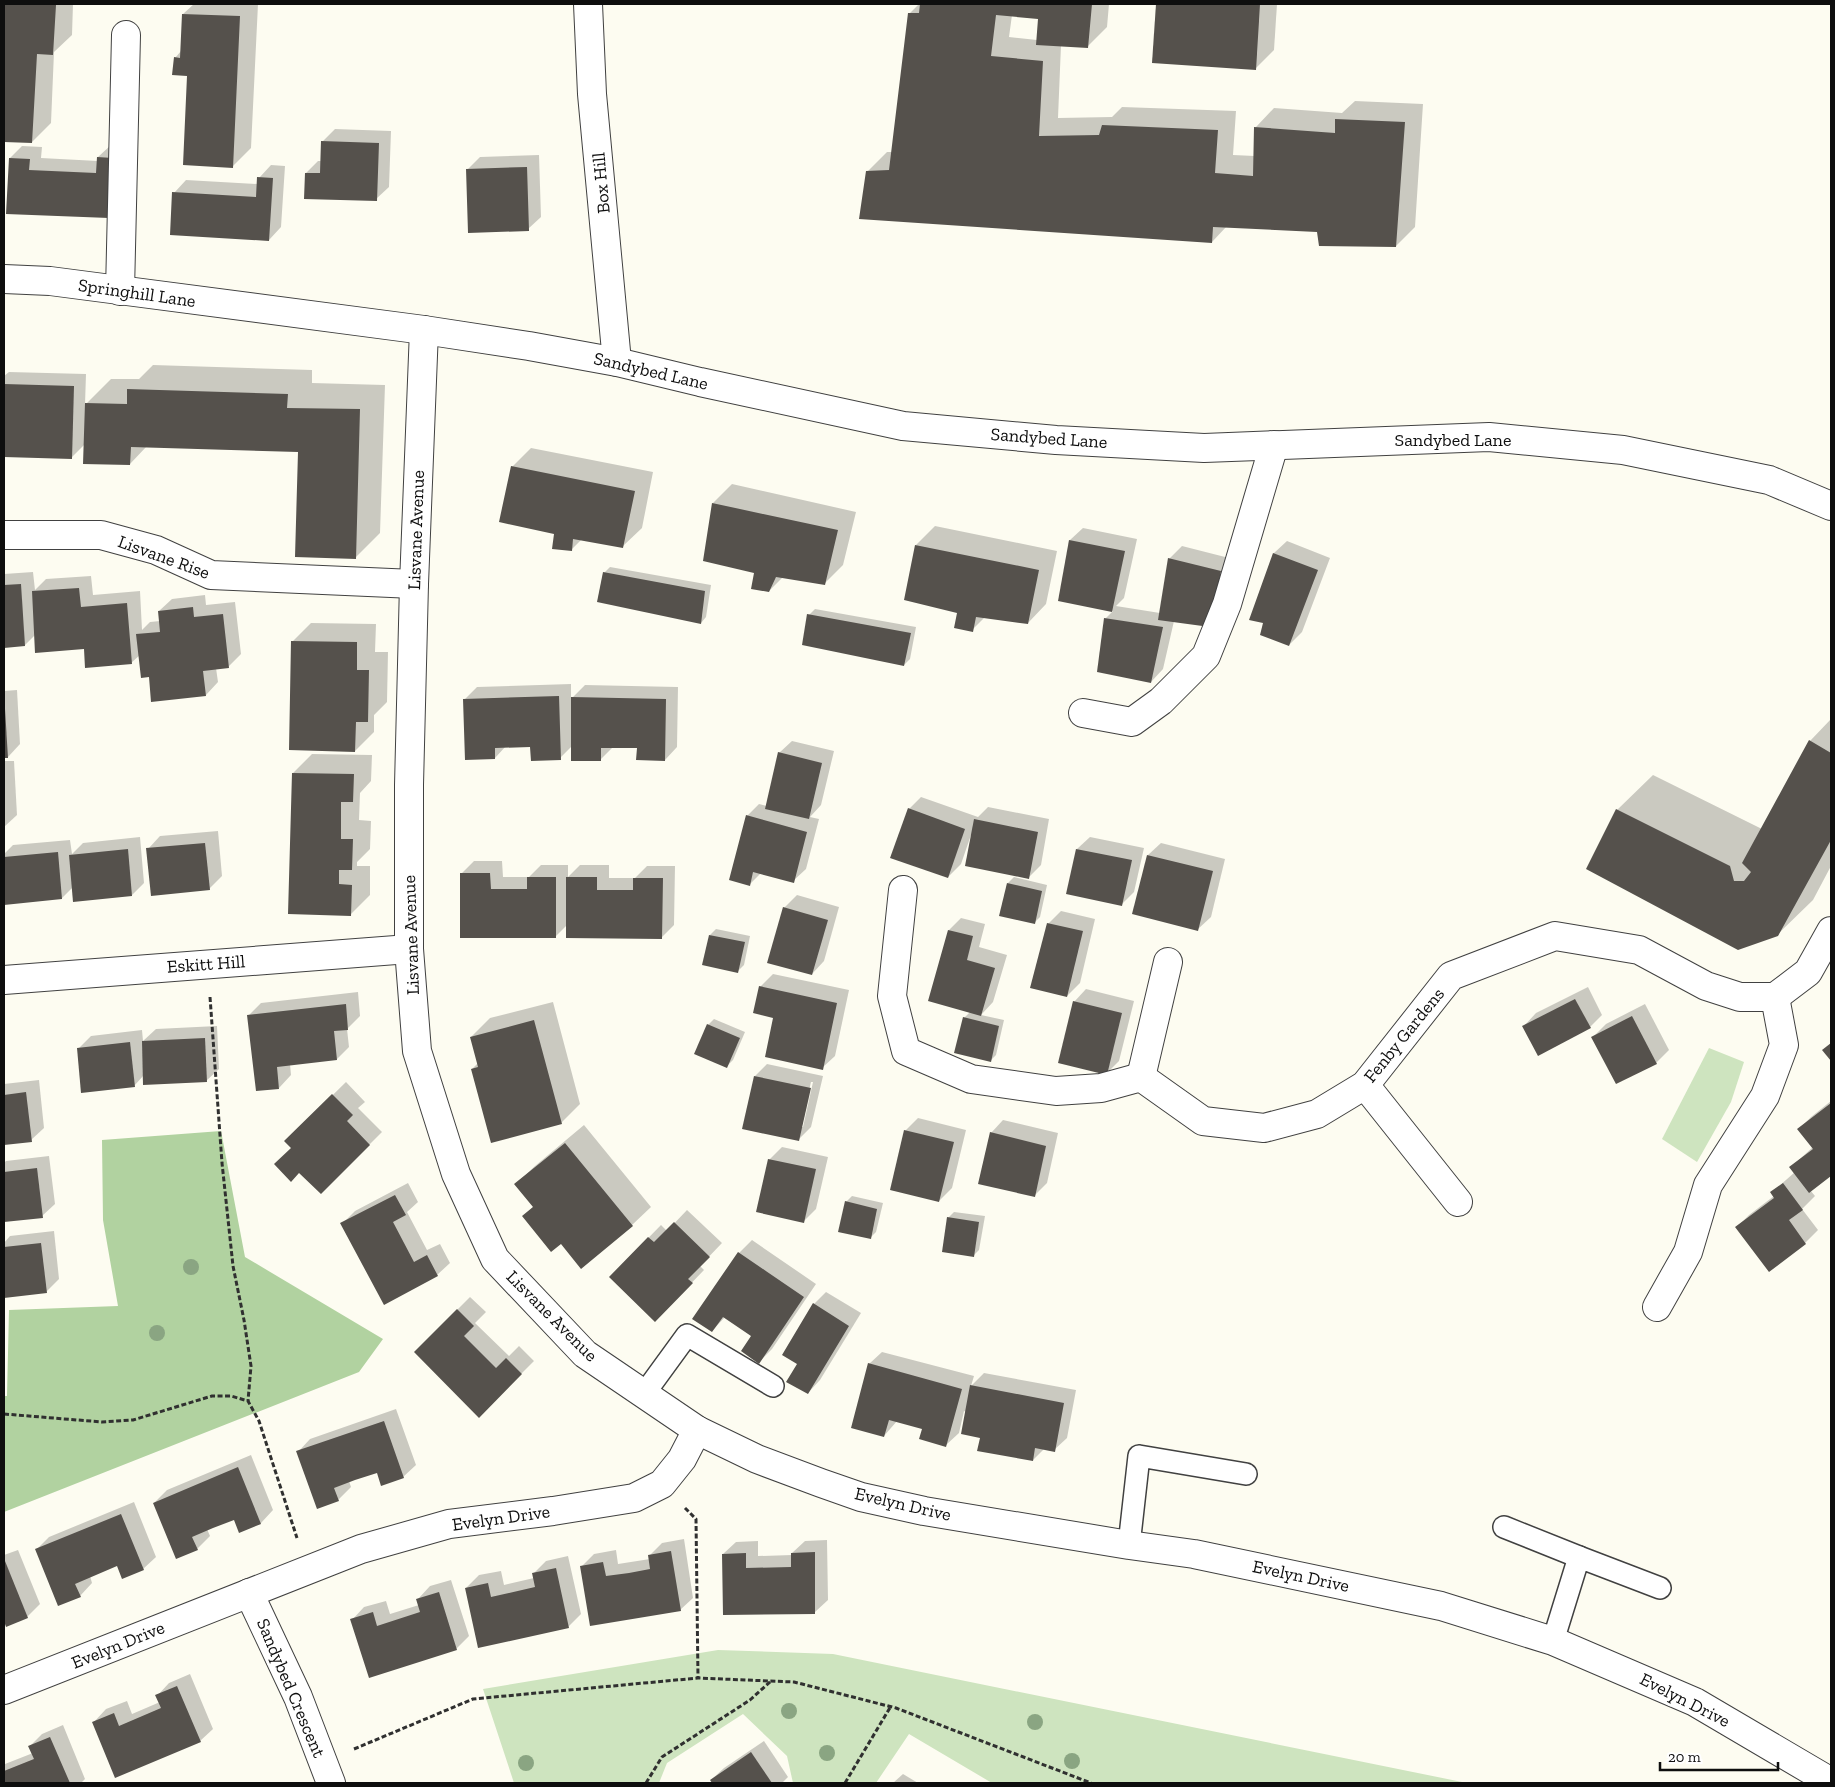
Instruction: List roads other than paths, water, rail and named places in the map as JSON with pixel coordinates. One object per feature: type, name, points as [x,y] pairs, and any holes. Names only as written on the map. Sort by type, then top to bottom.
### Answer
[{"type":"street","name":"Box Hill","points":[[588,4],[592,94],[617,362]]},
{"type":"street","points":[[120,290],[126,35]]},
{"type":"street","name":"Springhill Lane","points":[[4,279],[50,281],[269,310]]},
{"type":"street","name":"Sandybed Lane","points":[[269,310],[424,330],[617,362],[903,426],[1056,440],[1194,448],[1489,437],[1623,450],[1769,480],[1831,506]]},
{"type":"street","name":"Lisvane Avenue","points":[[424,330],[410,729],[408,949],[417,1051],[456,1174],[495,1259],[585,1354],[697,1430]]},
{"type":"street","points":[[1083,713],[1132,722],[1162,701],[1206,656],[1226,604],[1274,445]]},
{"type":"street","name":"Lisvane Rise","points":[[4,536],[101,535],[156,550],[211,575],[414,584]]},
{"type":"street","points":[[903,890],[892,996],[906,1051],[971,1079],[1056,1091],[1101,1088],[1141,1077],[1168,962]]},
{"type":"street","points":[[1657,1307],[1688,1252],[1708,1185],[1769,1088],[1784,1045],[1775,997],[1808,972],[1831,931]]},
{"type":"street","name":"Fenby Gardens","points":[[1141,1077],[1203,1120],[1264,1128],[1317,1114],[1365,1085],[1451,976],[1555,936],[1639,950],[1706,986],[1740,997],[1775,997]]},
{"type":"street","name":"Eskitt Hill","points":[[4,980],[408,949]]},
{"type":"street","points":[[1365,1085],[1458,1202]]},
{"type":"street","name":"Evelyn Drive","points":[[4,1690],[306,1572],[361,1548],[449,1524],[553,1511],[634,1498],[662,1484],[682,1459],[697,1430],[757,1460],[861,1497],[924,1511],[1194,1554],[1441,1606],[1553,1641],[1695,1702],[1831,1782]]},
{"type":"street","name":"Sandybed Crescent","points":[[249,1593],[298,1697],[328,1774]]},
{"type":"lane","points":[[644,1394],[687,1335],[773,1386]]},
{"type":"lane","points":[[1129,1545],[1139,1456],[1246,1474]]},
{"type":"lane","points":[[1504,1527],[1660,1588]]},
{"type":"lane","points":[[1553,1641],[1579,1557]]}]
